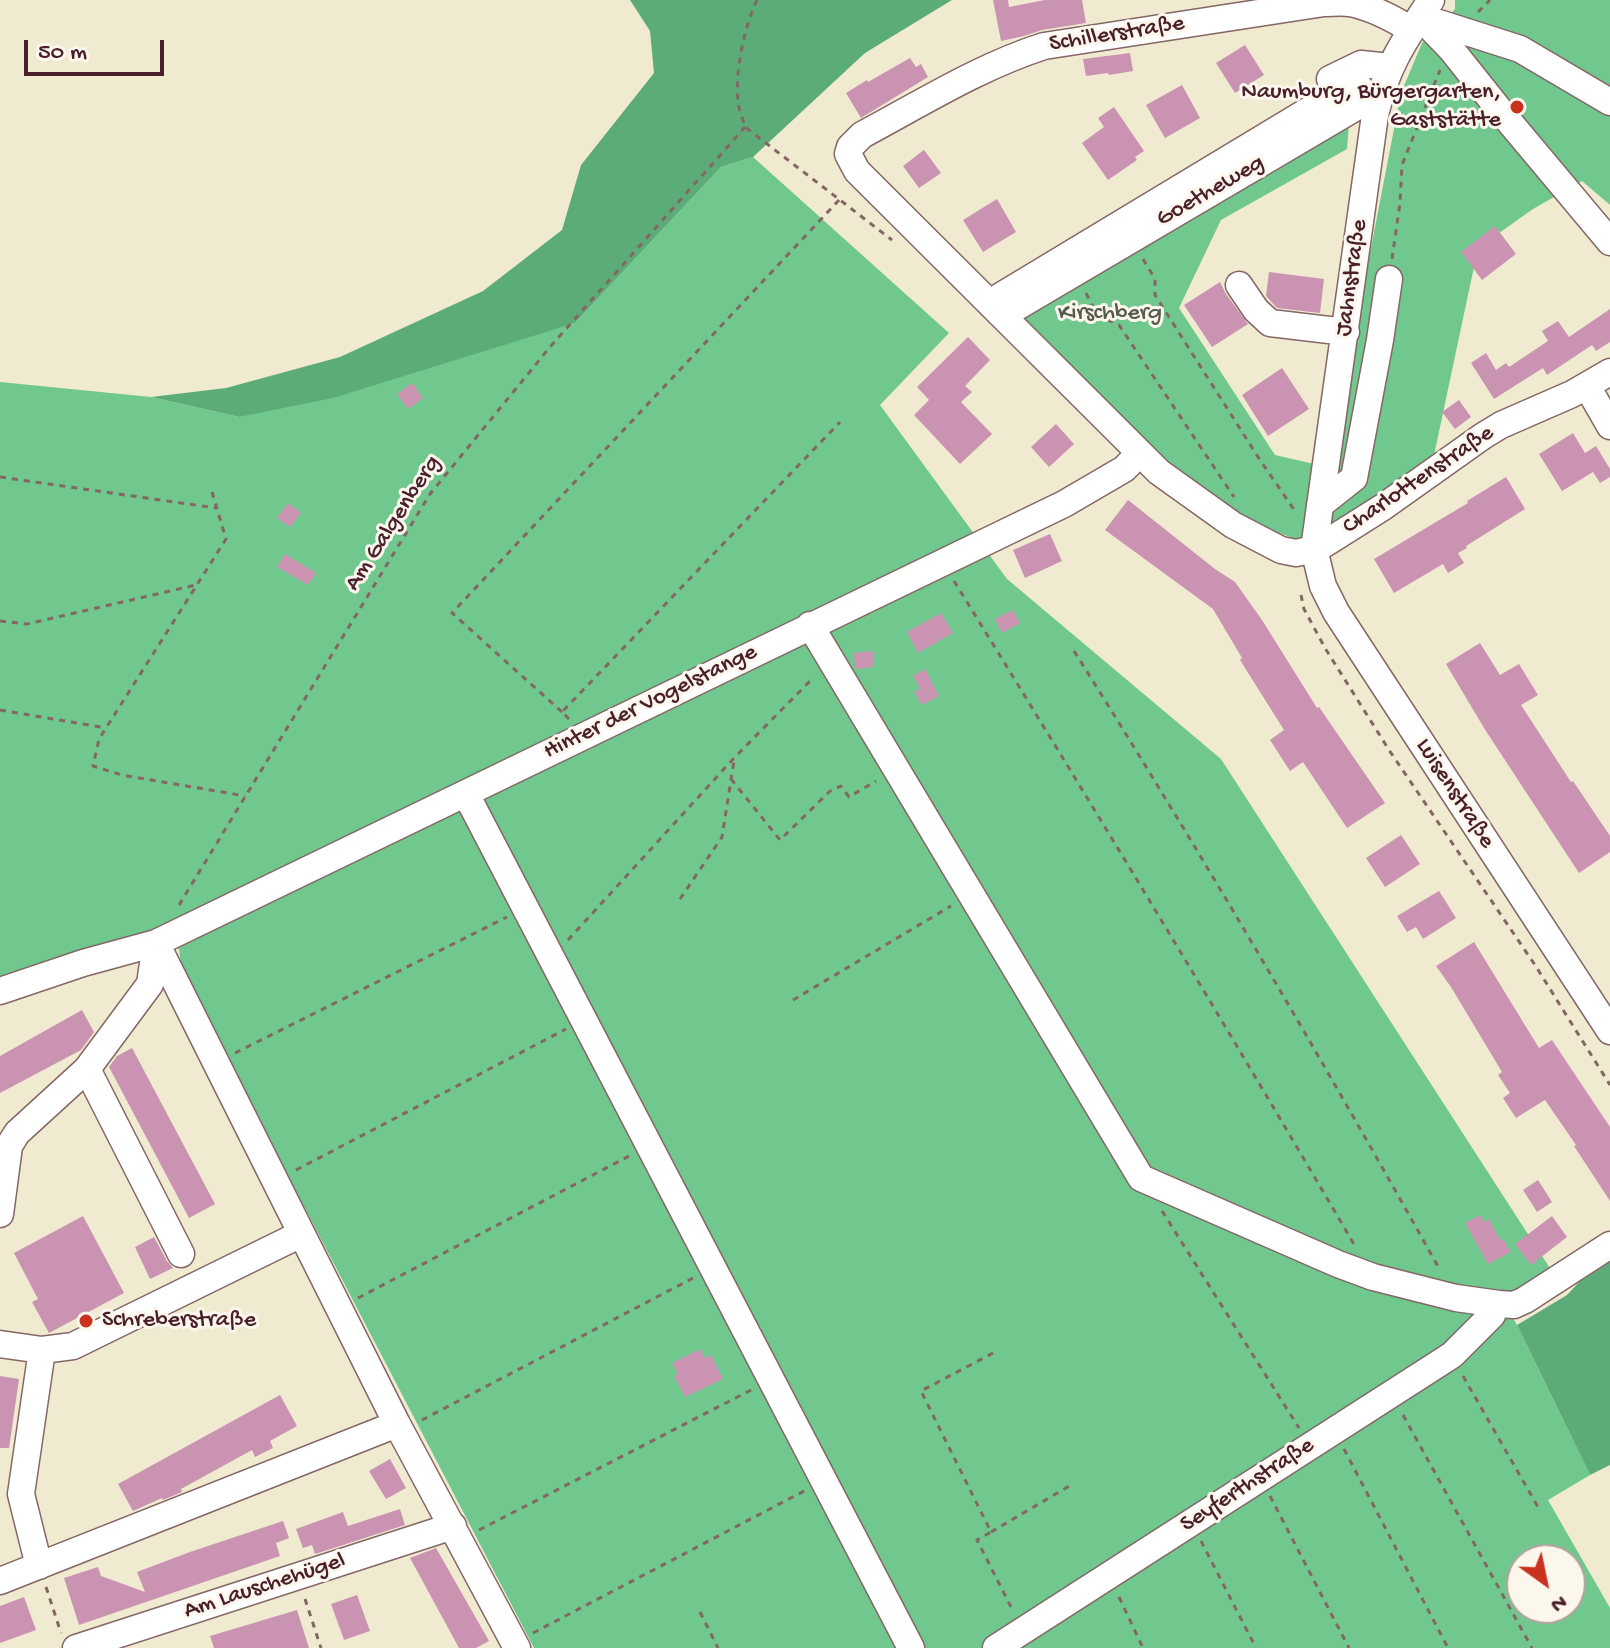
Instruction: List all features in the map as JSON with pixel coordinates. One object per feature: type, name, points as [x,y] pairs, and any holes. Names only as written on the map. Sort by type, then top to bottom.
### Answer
[{"type":"street","name":"Schillerstraße","points":[[995,301],[857,171],[848,154],[850,147],[862,135],[992,66],[1044,46],[1324,3],[1349,3],[1396,20],[1420,15]]},
{"type":"street","name":"Jahnstraße","points":[[1315,545],[1375,115],[1390,67],[1420,15]]},
{"type":"street","points":[[1420,15],[1520,49],[1610,102]]},
{"type":"street","points":[[1420,15],[1610,242]]},
{"type":"street","name":"Goetheweg","points":[[995,301],[1004,281],[1096,227],[1337,75],[1361,64],[1390,67]]},
{"type":"street","name":"Goetheweg","points":[[1356,82],[1368,100],[1010,311],[995,301],[1356,82]]},
{"type":"street","points":[[1320,505],[1354,478],[1389,279]]},
{"type":"street","points":[[1239,285],[1256,310],[1270,323],[1346,332]]},
{"type":"street","points":[[995,301],[1159,472],[1233,525],[1281,550],[1296,553],[1315,545]]},
{"type":"street","name":"Charlottenstraße","points":[[1315,545],[1359,523],[1501,425],[1587,386],[1610,372]]},
{"type":"street","points":[[1587,386],[1610,426]]},
{"type":"street","name":"Hinter der Vogelstange","points":[[0,991],[156,943],[810,625],[944,564],[1064,504],[1124,469],[1139,454]]},
{"type":"street","name":"Luisenstraße","points":[[1315,545],[1323,586],[1347,630],[1610,1031]]},
{"type":"street","points":[[810,625],[1141,1178],[1338,1264],[1373,1277],[1496,1310]]},
{"type":"street","points":[[466,794],[911,1648]]},
{"type":"street","points":[[156,943],[399,1428],[516,1645]]},
{"type":"street","points":[[0,1214],[9,1146],[17,1133],[87,1069],[150,984],[156,943]]},
{"type":"street","points":[[87,1069],[181,1254]]},
{"type":"street","points":[[0,1344],[42,1350],[73,1346],[301,1234]]},
{"type":"street","name":"Seyferthstraße","points":[[996,1648],[1452,1355],[1496,1310],[1525,1300],[1610,1245]]},
{"type":"street","points":[[39,1566],[21,1494],[42,1350]]},
{"type":"street","points":[[0,1581],[399,1428]]},
{"type":"street","name":"Am Lauschehügel","points":[[69,1641],[457,1533]]},
{"type":"path","points":[[757,0],[747,22],[738,75],[738,103],[745,127],[896,244]]},
{"type":"path","points":[[1389,279],[1402,165],[1442,66]]},
{"type":"path","name":"Am Galgenberg","points":[[156,943],[430,494],[550,347],[745,127]]},
{"type":"path","points":[[586,735],[452,613],[840,199]]},
{"type":"path","points":[[1143,259],[1155,279],[1155,295],[1315,545]]},
{"type":"path","points":[[1082,287],[1097,315],[1119,325],[1237,501]]},
{"type":"path","points":[[562,712],[840,422]]},
{"type":"path","points":[[0,477],[216,508]]},
{"type":"path","points":[[212,492],[226,539],[99,739],[93,766],[122,775],[246,796]]},
{"type":"path","points":[[944,564],[1070,768],[1373,1277]]},
{"type":"path","points":[[0,621],[27,624],[196,585]]},
{"type":"path","points":[[1300,586],[1304,609],[1325,648],[1389,750],[1535,965],[1610,1085]]},
{"type":"path","points":[[1074,651],[1301,1025],[1456,1298]]},
{"type":"path","points":[[551,958],[734,758],[831,660]]},
{"type":"path","points":[[0,710],[106,728]]},
{"type":"path","points":[[680,899],[722,837],[734,758]]},
{"type":"path","points":[[731,779],[780,840],[830,791],[841,786],[849,797],[896,769]]},
{"type":"path","points":[[793,1000],[971,894]]},
{"type":"path","points":[[216,1062],[525,909]]},
{"type":"path","points":[[274,1181],[583,1020]]},
{"type":"path","points":[[339,1309],[649,1146]]},
{"type":"path","points":[[1141,1178],[1311,1446]]},
{"type":"path","points":[[399,1428],[712,1268]]},
{"type":"path","points":[[991,1532],[921,1391],[993,1353]]},
{"type":"path","points":[[1452,1355],[1538,1507]]},
{"type":"path","points":[[457,1533],[771,1380]]},
{"type":"path","points":[[1391,1394],[1532,1648]]},
{"type":"path","points":[[1334,1431],[1448,1648]]},
{"type":"path","points":[[1261,1478],[1349,1648]]},
{"type":"path","points":[[516,1645],[824,1481]]},
{"type":"path","points":[[1023,1631],[977,1540],[1071,1485]]},
{"type":"path","points":[[1191,1523],[1256,1648]]},
{"type":"path","points":[[39,1566],[69,1641]]},
{"type":"path","points":[[298,1576],[321,1648]]},
{"type":"path","points":[[1109,1576],[1143,1648]]},
{"type":"path","points":[[700,1612],[718,1648]]},
{"type":"green space","points":[[630,0],[952,0],[865,53],[753,157],[721,167],[575,323],[333,398],[239,417],[151,397],[226,388],[340,357],[483,291],[562,230],[581,165],[654,73],[650,31]]},
{"type":"green space","points":[[1455,0],[1610,0],[1610,205],[1582,181],[1533,209],[1478,248],[1426,493],[1330,528],[1344,387],[1401,93],[1422,43],[1455,9]]},
{"type":"green space","name":"Kirschberg","points":[[1352,86],[1347,149],[1221,220],[1179,308],[1275,455],[1314,464],[1302,541],[1238,519],[1150,450],[1070,373],[1005,298]]},
{"type":"green space","points":[[753,157],[949,333],[880,405],[1007,579],[1221,759],[1555,1276],[1506,1306],[1590,1475],[1548,1500],[1573,1544],[1506,1544],[1506,1624],[1586,1624],[1586,1566],[1610,1608],[1610,1648],[534,1648],[182,972],[179,949],[151,932],[0,984],[0,382],[151,397],[239,417],[575,323],[721,167]]},
{"type":"green space","points":[[1610,1262],[1610,1465],[1590,1475],[1517,1325],[1567,1295],[1580,1281]]},
{"type":"building","points":[[993,0],[1008,0],[1009,7],[1045,0],[1082,0],[1086,23],[1001,41]]},
{"type":"building","points":[[1245,45],[1264,75],[1235,93],[1216,63]]},
{"type":"building","points":[[1130,53],[1133,71],[1086,76],[1083,59]]},
{"type":"building","points":[[910,58],[916,67],[921,64],[928,77],[861,118],[846,93]]},
{"type":"building","points":[[1182,85],[1200,118],[1165,138],[1146,105]]},
{"type":"building","points":[[1114,107],[1144,151],[1135,157],[1137,160],[1108,180],[1082,143],[1104,127],[1098,118]]},
{"type":"building","points":[[924,150],[941,173],[919,188],[903,166]]},
{"type":"building","points":[[997,199],[1016,232],[983,252],[963,220]]},
{"type":"building","points":[[1495,226],[1516,254],[1482,280],[1461,252]]},
{"type":"building","points":[[1269,272],[1324,279],[1320,313],[1277,308],[1266,296]]},
{"type":"building","points":[[1220,282],[1248,324],[1212,347],[1184,305]]},
{"type":"building","points":[[1610,309],[1610,342],[1596,351],[1592,345],[1547,375],[1543,368],[1494,399],[1471,363],[1486,353],[1496,370],[1506,363],[1509,367],[1548,341],[1542,331],[1558,321],[1569,337]]},
{"type":"building","points":[[968,337],[990,360],[965,386],[972,392],[961,402],[992,434],[960,464],[914,415],[929,400],[917,387]]},
{"type":"building","points":[[1282,368],[1309,409],[1268,436],[1242,395]]},
{"type":"building","points":[[412,383],[423,398],[408,409],[397,394]]},
{"type":"building","points":[[1459,400],[1471,417],[1455,429],[1442,412]]},
{"type":"building","points":[[1056,424],[1074,444],[1049,467],[1031,447]]},
{"type":"building","points":[[1573,433],[1585,453],[1596,446],[1610,469],[1610,477],[1600,483],[1593,472],[1562,491],[1539,454]]},
{"type":"building","points":[[1506,477],[1525,509],[1458,553],[1464,563],[1448,573],[1443,564],[1394,593],[1374,559]]},
{"type":"building","points":[[1128,500],[1235,582],[1317,708],[1385,803],[1347,828],[1303,762],[1290,771],[1270,740],[1284,730],[1240,660],[1242,658],[1213,609],[1105,530]]},
{"type":"building","points":[[288,503],[301,513],[290,527],[277,518]]},
{"type":"building","points":[[1050,534],[1062,561],[1025,578],[1013,550]]},
{"type":"building","points":[[285,554],[316,573],[308,585],[277,567]]},
{"type":"building","points":[[1013,610],[1020,623],[1002,633],[995,619]]},
{"type":"building","points":[[941,613],[953,633],[918,653],[907,632]]},
{"type":"building","points":[[1480,643],[1500,675],[1519,664],[1538,695],[1521,705],[1610,836],[1610,852],[1579,873],[1446,664]]},
{"type":"building","points":[[873,651],[874,667],[855,669],[854,653]]},
{"type":"building","points":[[925,669],[939,696],[922,705],[914,692],[920,689],[913,676]]},
{"type":"building","points":[[1401,835],[1420,864],[1385,887],[1366,858]]},
{"type":"building","points":[[1439,891],[1456,918],[1423,939],[1416,927],[1407,932],[1397,916]]},
{"type":"building","points":[[1474,942],[1539,1048],[1552,1040],[1610,1127],[1610,1201],[1545,1100],[1516,1118],[1503,1098],[1510,1093],[1498,1075],[1502,1072],[1436,966]]},
{"type":"building","points":[[82,1010],[94,1032],[81,1050],[0,1093],[0,1056]]},
{"type":"building","points":[[132,1048],[215,1204],[189,1218],[109,1067],[117,1056]]},
{"type":"building","points":[[1538,1180],[1552,1202],[1537,1212],[1523,1190]]},
{"type":"building","points":[[1480,1215],[1484,1222],[1489,1219],[1500,1240],[1503,1239],[1511,1252],[1488,1264],[1465,1223]]},
{"type":"building","points":[[83,1216],[124,1293],[49,1333],[32,1302],[38,1299],[14,1253]]},
{"type":"building","points":[[1552,1216],[1567,1237],[1531,1265],[1515,1244]]},
{"type":"building","points":[[154,1237],[173,1268],[150,1279],[135,1247]]},
{"type":"building","points":[[700,1349],[705,1358],[711,1355],[723,1379],[685,1397],[674,1376],[678,1374],[672,1363]]},
{"type":"building","points":[[0,1376],[19,1379],[9,1448],[0,1448]]},
{"type":"building","points":[[280,1395],[297,1426],[270,1441],[273,1448],[255,1457],[252,1450],[181,1489],[182,1492],[133,1511],[118,1484]]},
{"type":"building","points":[[390,1459],[406,1488],[386,1499],[369,1471]]},
{"type":"building","points":[[400,1509],[405,1525],[315,1554],[312,1545],[303,1548],[296,1529],[343,1512],[348,1526]]},
{"type":"building","points":[[283,1521],[289,1538],[276,1543],[280,1556],[79,1625],[64,1578],[98,1567],[101,1576],[145,1592],[137,1572]]},
{"type":"building","points":[[436,1548],[489,1641],[476,1648],[459,1648],[410,1558]]},
{"type":"building","points":[[357,1595],[370,1631],[344,1640],[331,1604]]},
{"type":"building","points":[[24,1597],[36,1630],[0,1643],[0,1606]]},
{"type":"building","points":[[297,1610],[309,1648],[214,1648],[210,1636]]},
{"type":"place","name":"Naumburg, Bürgergarten, Gaststätte","points":[[1517,107]]},
{"type":"place","name":"Schreberstraße","points":[[86,1321]]}]
